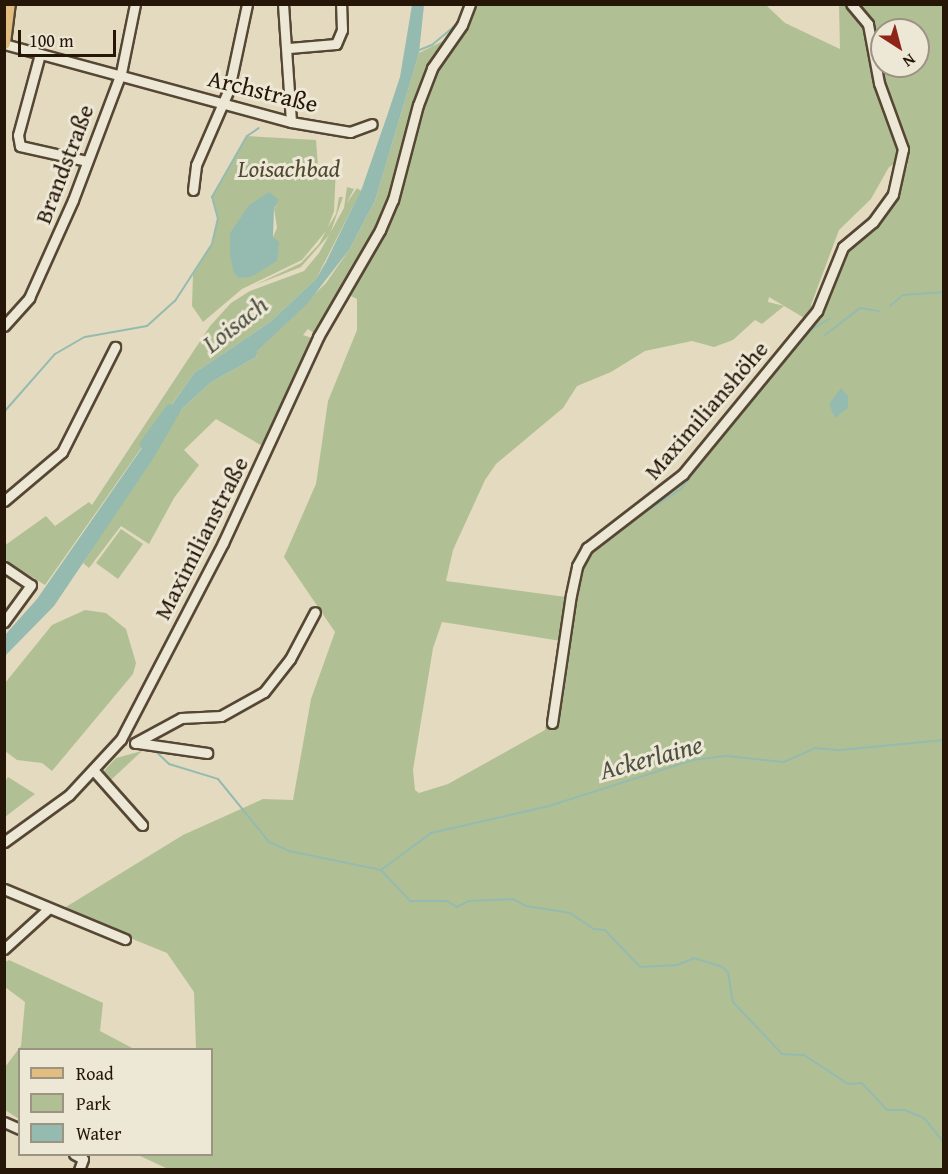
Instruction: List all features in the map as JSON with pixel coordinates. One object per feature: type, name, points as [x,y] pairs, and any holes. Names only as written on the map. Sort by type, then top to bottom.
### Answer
[{"type":"main road","points":[[4,44],[9,4]]},
{"type":"street","name":"Brandstraße","points":[[4,326],[21,308],[39,279],[121,73],[135,4]]},
{"type":"street","points":[[193,190],[195,165],[225,102],[247,4]]},
{"type":"street","points":[[283,4],[282,35],[289,48],[291,122]]},
{"type":"street","points":[[289,48],[336,44],[342,30],[341,4]]},
{"type":"street","name":"Maximilianshöhe","points":[[552,723],[571,595],[577,566],[587,548],[672,486],[817,311],[843,246],[873,222],[893,194],[903,149],[879,83],[868,24],[851,4]]},
{"type":"street","name":"Maximilianstraße","points":[[4,842],[50,810],[95,772],[121,739],[224,543],[329,315],[389,210],[429,76],[462,25],[469,6]]},
{"type":"street","name":"Archstraße","points":[[4,44],[121,73],[291,122],[350,132],[372,124]]},
{"type":"street","points":[[40,54],[20,127],[20,146],[87,160]]},
{"type":"street","points":[[4,501],[62,452],[115,347]]},
{"type":"street","points":[[4,567],[31,585],[4,622]]},
{"type":"street","points":[[135,743],[181,718],[221,716],[264,692],[290,659],[315,612]]},
{"type":"street","points":[[121,739],[207,753]]},
{"type":"street","points":[[95,772],[142,825]]},
{"type":"street","points":[[4,890],[47,910],[124,939]]},
{"type":"street","points":[[4,949],[47,910]]},
{"type":"street","points":[[79,1157],[80,1170]]},
{"type":"green space","points":[[470,5],[766,5],[785,23],[840,49],[839,5],[943,5],[943,1169],[168,1169],[140,1156],[213,1156],[213,1048],[196,1048],[194,992],[167,953],[61,910],[183,835],[263,799],[293,800],[311,699],[335,632],[284,557],[316,484],[328,401],[357,330],[357,299],[339,290],[314,333],[308,329],[303,335],[312,338],[264,447],[216,419],[184,450],[199,465],[174,498],[149,544],[121,526],[89,568],[83,563],[182,409],[210,383],[256,357],[258,349],[326,283],[349,250],[375,201],[419,53],[455,35]],"holes":[[[898,162],[908,164],[893,205],[842,254],[816,318],[677,485],[575,562],[566,597],[446,581],[453,550],[485,480],[496,464],[563,408],[577,386],[611,372],[645,351],[692,341],[714,347],[733,340],[755,320],[762,324],[784,306],[768,302],[769,297],[806,319],[815,308],[811,305],[839,230],[871,199],[889,167]],[[442,622],[561,641],[545,730],[448,784],[419,793],[415,790],[413,770],[433,648]]]},
{"type":"green space","name":"Loisachbad","points":[[247,136],[316,140],[318,166],[336,167],[334,211],[328,227],[336,214],[339,197],[343,197],[330,234],[301,267],[255,285],[301,263],[319,244],[326,231],[302,260],[242,289],[203,322],[192,306],[193,275],[212,244],[218,219],[212,197]],"holes":[[[278,205],[274,208],[277,228],[273,237],[230,233]]]},
{"type":"green space","points":[[347,187],[354,189],[346,204],[357,188],[361,191],[316,279],[270,322],[194,373],[45,585],[5,560],[4,546],[46,516],[55,526],[89,502],[92,505],[210,326],[231,303],[250,291],[304,271],[319,253],[344,208]]},
{"type":"green space","points":[[121,529],[143,544],[118,579],[96,563]]},
{"type":"green space","points":[[85,610],[106,613],[126,629],[136,663],[133,674],[52,771],[42,763],[17,760],[5,751],[5,683],[52,625]]},
{"type":"green space","points":[[142,751],[111,780],[102,773],[116,758]]},
{"type":"green space","points":[[8,777],[35,794],[5,817],[5,782]]},
{"type":"green space","points":[[9,960],[103,1003],[100,1031],[132,1048],[19,1048],[25,1002],[5,987],[5,962]]},
{"type":"green space","points":[[18,1050],[18,1118],[5,1110],[5,1067]]},
{"type":"water","points":[[412,5],[424,5],[419,53],[375,201],[349,250],[307,304],[258,350],[256,357],[210,383],[182,409],[153,459],[54,606],[5,656],[5,635],[37,599],[194,373],[270,322],[316,279],[362,188],[400,77]]},
{"type":"water","points":[[269,192],[279,200],[274,208],[273,237],[279,242],[277,261],[251,277],[239,278],[234,273],[230,256],[230,233],[249,205]]},
{"type":"water","points":[[841,388],[848,396],[848,408],[835,418],[829,404]]},
{"type":"waterway","points":[[471,14],[478,4]]},
{"type":"waterway","points":[[417,51],[432,45],[459,22]]},
{"type":"waterway","points":[[4,412],[55,354],[85,337],[147,326],[175,301],[212,244],[218,219],[212,197],[247,136],[259,128]]},
{"type":"waterway","points":[[890,306],[903,295],[944,292]]},
{"type":"waterway","points":[[825,335],[860,308],[880,311]]},
{"type":"waterway","points":[[744,407],[812,329],[829,319]]},
{"type":"waterway","name":"Loisach","points":[[146,444],[171,410]]},
{"type":"waterway","points":[[625,525],[681,489],[731,423]]},
{"type":"waterway","name":"Ackerlaine","points":[[381,870],[431,833],[549,806],[693,760],[727,756],[784,762],[815,748],[840,750],[944,740]]},
{"type":"waterway","points":[[152,748],[169,764],[218,779],[269,842],[289,851],[381,870],[410,901],[447,901],[457,907],[469,901],[513,899],[526,906],[570,913],[594,929],[605,930],[640,967],[677,965],[694,958],[721,966],[728,972],[733,1002],[782,1054],[804,1055],[848,1084],[862,1083],[887,1110],[905,1110],[924,1118],[944,1143]]}]
